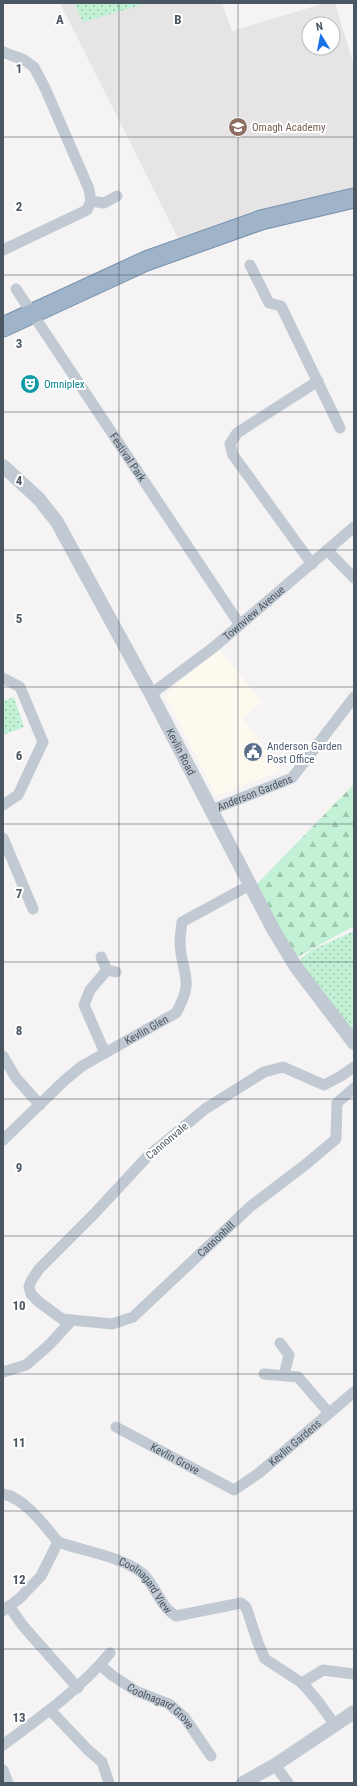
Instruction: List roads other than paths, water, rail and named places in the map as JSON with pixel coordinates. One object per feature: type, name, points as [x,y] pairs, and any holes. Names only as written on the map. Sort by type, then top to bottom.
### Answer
[{"type":"highway","points":[[3,327],[146,261],[261,220],[354,198]]},
{"type":"street","points":[[3,52],[24,60],[34,67],[45,88],[89,189],[91,201],[87,210],[3,250]]},
{"type":"street","points":[[91,201],[104,203],[117,196]]},
{"type":"street","points":[[250,265],[269,303],[281,306],[340,428]]},
{"type":"street","name":"Festival Park","points":[[16,289],[240,625]]},
{"type":"street","points":[[312,564],[233,455],[230,444],[237,433],[318,381]]},
{"type":"street","name":"Kevlin Road","points":[[3,466],[39,499],[52,516],[151,694],[250,885],[292,960],[354,1043]]},
{"type":"street","name":"Townview Avenue","points":[[151,694],[240,625],[354,527]]},
{"type":"street","points":[[328,550],[354,578]]},
{"type":"street","points":[[3,678],[20,687],[43,742],[18,795],[3,805]]},
{"type":"street","name":"Anderson Gardens","points":[[212,810],[292,778],[354,696]]},
{"type":"street","points":[[3,838],[33,909]]},
{"type":"street","name":"Kevlin Glen","points":[[3,1140],[65,1080],[82,1066],[176,1013],[185,997],[186,976],[180,945],[182,922],[250,885]]},
{"type":"street","points":[[101,957],[112,971],[90,990],[84,1005],[105,1053]]},
{"type":"street","points":[[3,1056],[16,1078],[40,1105]]},
{"type":"street","name":"Cannonvale","points":[[39,1302],[31,1294],[29,1287],[39,1268],[94,1214],[147,1157],[205,1109],[264,1072],[283,1067],[324,1085],[354,1067]]},
{"type":"street","name":"Cannonhill","points":[[39,1302],[62,1318],[72,1320],[112,1324],[133,1317],[251,1206],[336,1139],[337,1103],[354,1088]]},
{"type":"street","points":[[3,1372],[26,1365],[49,1345],[72,1320]]},
{"type":"street","points":[[280,1343],[289,1355],[284,1375]]},
{"type":"street","points":[[264,1374],[298,1377],[329,1413]]},
{"type":"street","name":"Kevlin Gardens","points":[[234,1490],[259,1473],[354,1392]]},
{"type":"street","name":"Kevlin Grove","points":[[116,1427],[234,1490]]},
{"type":"street","points":[[3,1494],[9,1495],[35,1514],[58,1542],[41,1576],[20,1598],[6,1609],[78,1688]]},
{"type":"street","name":"Coolnagard View","points":[[58,1542],[127,1563],[143,1574],[167,1610],[176,1616],[241,1603],[246,1606],[265,1659],[302,1684],[318,1700],[334,1725]]},
{"type":"street","points":[[3,1745],[51,1711],[78,1688],[110,1653]]},
{"type":"street","name":"Coolnagard Grove","points":[[100,1665],[113,1676],[136,1691],[169,1704],[185,1718],[211,1756]]},
{"type":"street","points":[[302,1684],[323,1670],[354,1674]]},
{"type":"street","points":[[51,1711],[88,1750],[102,1762],[109,1783]]},
{"type":"street","points":[[243,1783],[275,1764],[354,1712]]},
{"type":"street","points":[[275,1764],[288,1783]]},
{"type":"street","points":[[3,1770],[8,1783]]},
{"type":"place","name":"Omagh Academy","points":[[238,127]]},
{"type":"place","name":"Omniplex","points":[[30,384]]},
{"type":"place","name":"Anderson Garden Post Office","points":[[253,752]]}]
